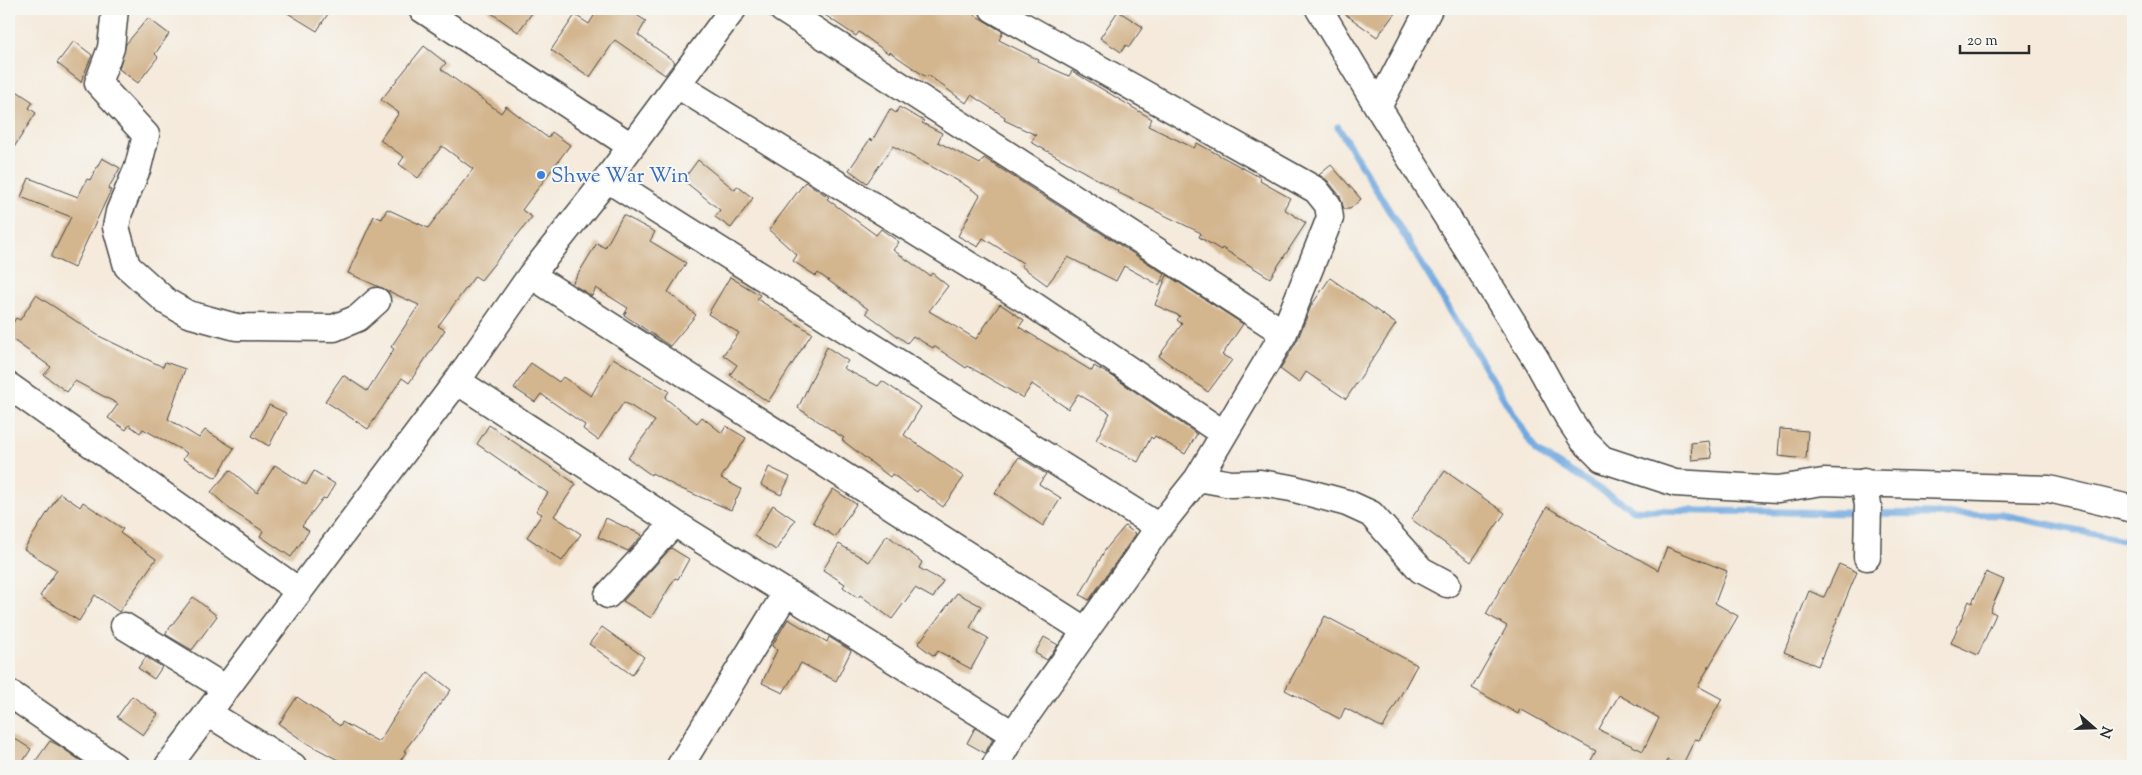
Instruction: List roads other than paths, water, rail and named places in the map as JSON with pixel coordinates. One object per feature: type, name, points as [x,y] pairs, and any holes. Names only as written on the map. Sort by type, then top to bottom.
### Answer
[{"type":"street","points":[[116,9],[111,48],[98,83],[146,135],[138,167],[116,227],[127,266],[167,302],[188,314],[236,327],[334,328],[358,318],[377,301]]},
{"type":"street","points":[[422,9],[631,146]]},
{"type":"street","points":[[782,9],[1284,333]]},
{"type":"street","points":[[992,9],[1316,190],[1328,205],[1330,218],[1284,333],[1198,478],[1159,527],[1013,734],[995,766]]},
{"type":"street","points":[[1319,9],[1537,361],[1569,419],[1583,440],[1602,459],[1675,482],[1778,489],[1823,482],[1867,503],[2049,489],[2133,509]]},
{"type":"street","points":[[1378,107],[1429,9]]},
{"type":"street","points":[[168,766],[457,381],[531,275],[607,179],[677,85],[726,11]]},
{"type":"street","points":[[677,85],[1029,302],[1224,434]]},
{"type":"street","points":[[607,179],[1159,527]]},
{"type":"street","points":[[531,275],[1086,631]]},
{"type":"street","points":[[457,381],[674,523],[1013,734]]},
{"type":"street","points":[[9,386],[300,591]]},
{"type":"street","points":[[1198,478],[1231,484],[1260,484],[1291,488],[1346,503],[1371,514],[1421,570],[1448,584]]},
{"type":"street","points":[[1867,503],[1868,558]]},
{"type":"street","points":[[608,596],[674,523]]},
{"type":"street","points":[[680,766],[786,593]]},
{"type":"street","points":[[124,626],[225,688]]},
{"type":"street","points":[[9,692],[114,766]]},
{"type":"street","points":[[208,713],[293,766]]},
{"type":"waterway","points":[[1338,127],[1536,451],[1634,510],[2003,515],[2133,542]]},
{"type":"place","name":"Shwe War Win","points":[[541,175]]}]
